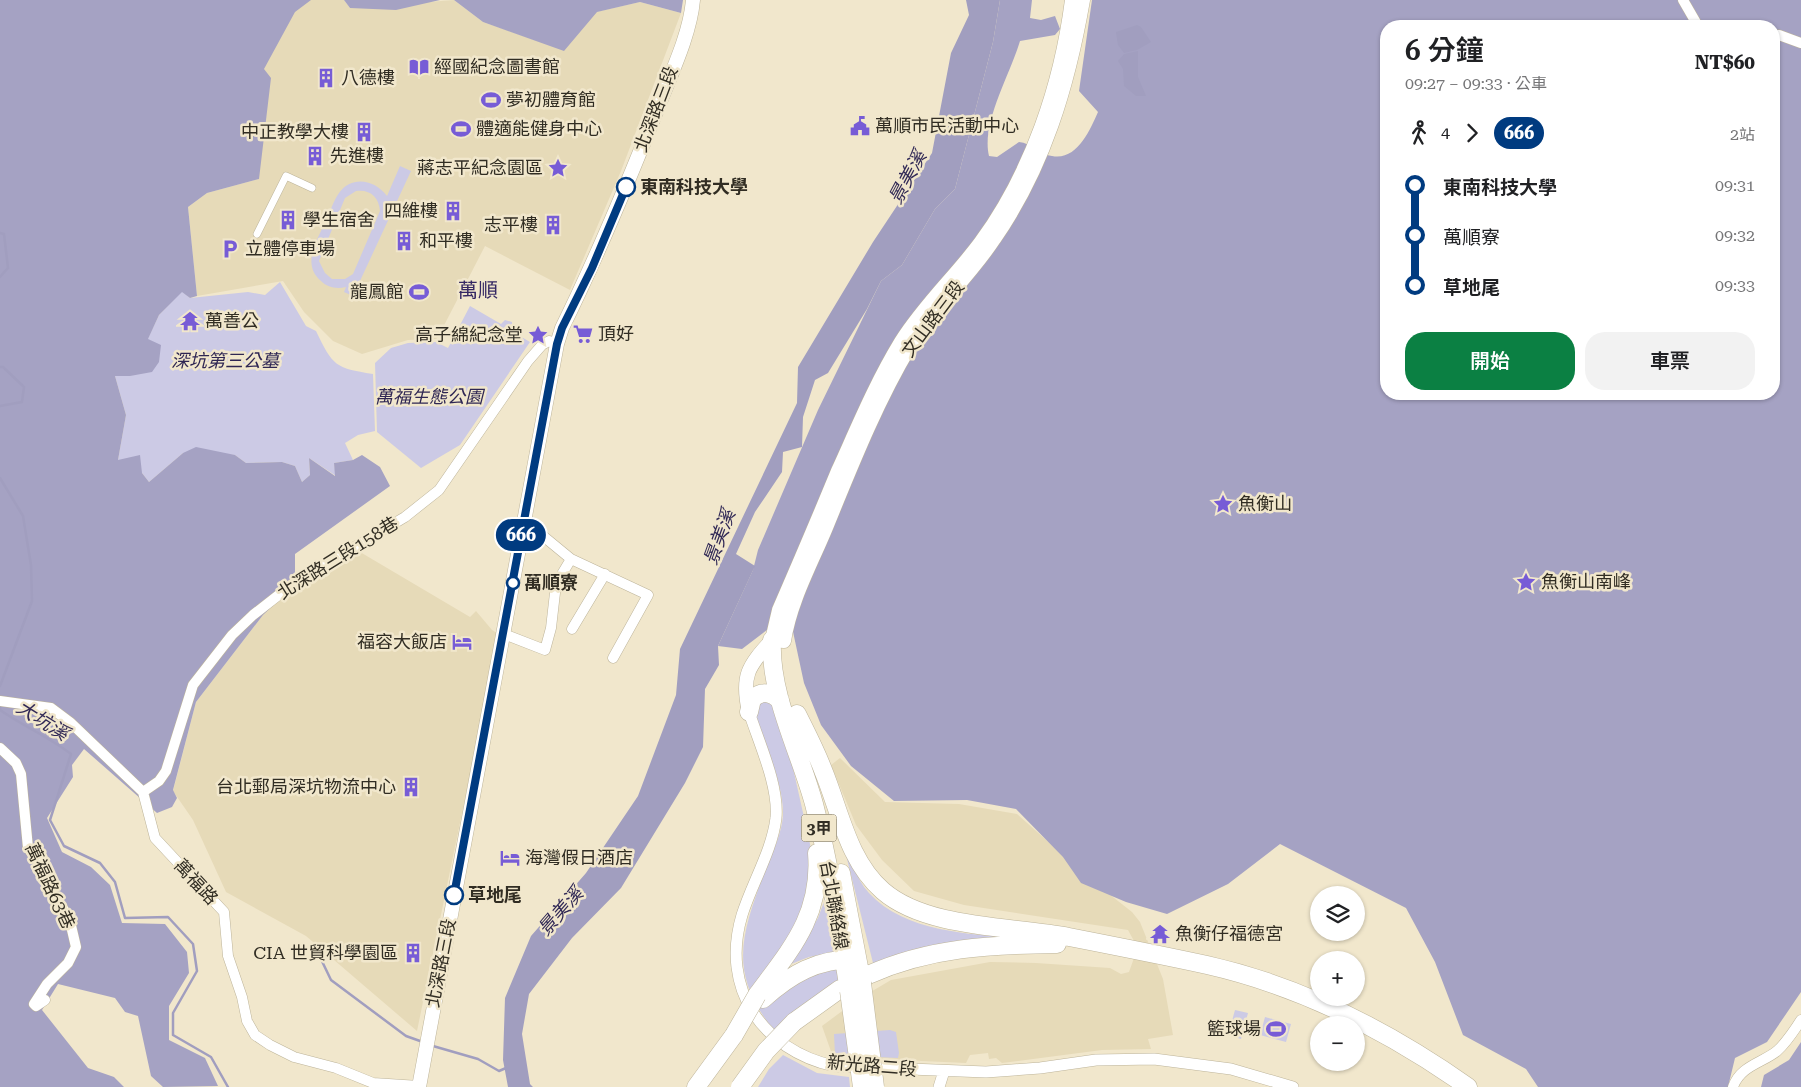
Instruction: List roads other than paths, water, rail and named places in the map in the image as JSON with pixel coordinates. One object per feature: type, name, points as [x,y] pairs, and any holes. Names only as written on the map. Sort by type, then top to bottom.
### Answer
[{"type":"highway","name":"台北聯絡線","points":[[778,641],[772,664],[780,700],[799,754],[851,959]]},
{"type":"highway","name":"台北聯絡線","points":[[778,641],[785,679],[825,803],[855,984],[875,1087]]},
{"type":"highway","points":[[749,712],[749,705],[756,695],[767,692],[780,700]]},
{"type":"highway","points":[[797,714],[823,769],[857,859],[869,877],[898,902],[914,911],[935,917],[1068,937],[1208,966],[1307,998],[1354,1019],[1399,1043],[1468,1087]]},
{"type":"highway","points":[[696,1087],[759,998],[806,924],[815,899],[818,883],[816,850],[799,754]]},
{"type":"highway","points":[[740,1087],[766,1051],[794,1022],[855,984],[924,955],[976,947],[1069,944],[1120,948]]},
{"type":"highway","points":[[759,998],[797,972],[815,964],[851,959]]},
{"type":"highway","name":"台北聯絡線","points":[[855,984],[862,1087]]},
{"type":"main road","name":"北深路三段","points":[[419,1087],[557,344],[562,328],[611,224],[663,95],[688,23],[693,0]]},
{"type":"main road","name":"文山路三段","points":[[778,641],[779,610],[872,393],[902,340],[929,303],[981,242],[1002,209],[1047,125],[1048,108],[1077,5]]},
{"type":"main road","name":"新光路二段","points":[[749,712],[745,697],[746,676],[753,660],[778,641]]},
{"type":"street","points":[[1683,0],[1695,20]]},
{"type":"street","points":[[1780,35],[1801,43]]},
{"type":"street","points":[[257,234],[286,176],[312,188]]},
{"type":"street","name":"北深路三段158巷","points":[[143,792],[159,781],[166,771],[193,684],[232,635],[253,614],[294,583],[405,517],[439,490],[528,361],[542,345],[549,341],[557,344]]},
{"type":"street","points":[[522,529],[537,531],[571,559],[648,595],[613,658]]},
{"type":"street","points":[[504,634],[545,650],[549,638],[556,584],[571,559]]},
{"type":"street","points":[[572,629],[605,574]]},
{"type":"street","points":[[0,701],[22,702],[51,708],[71,723],[143,792]]},
{"type":"street","name":"新光路二段","points":[[749,712],[772,785],[776,809],[773,831],[742,915],[736,946],[738,977],[752,1010],[772,1036],[785,1047],[818,1062],[848,1067],[944,1071],[999,1072],[1096,1060],[1154,1058],[1231,1069],[1293,1087]]},
{"type":"street","name":"萬福路63巷","points":[[0,748],[16,763],[21,774],[28,848],[40,865],[50,891],[69,917],[73,929],[76,948],[68,962],[47,984],[34,1004],[36,1006],[45,1000]]},
{"type":"street","name":"萬福路","points":[[143,792],[155,838],[224,912],[228,956],[242,997],[246,1021],[255,1035],[294,1057],[336,1068],[373,1084],[419,1087]]},
{"type":"street","points":[[1733,1087],[1735,1080],[1750,1066],[1778,1050],[1801,1020]]},
{"type":"street","points":[[939,1087],[944,1071]]},
{"type":"water","name":"景美溪","points":[[966,0],[1000,0],[993,42],[955,189],[935,209],[902,265],[881,281],[867,309],[828,373],[815,380],[803,417],[802,447],[783,452],[782,472],[755,512],[736,554],[755,566],[718,646],[719,665],[705,689],[703,747],[685,783],[621,888],[572,938],[529,994],[522,1034],[530,1084],[533,1087],[508,1087],[503,1060],[505,998],[531,936],[586,873],[638,796],[676,695],[680,649],[797,403],[798,367],[873,242],[932,153],[951,53],[969,15]]},
{"type":"water","points":[[1137,25],[1141,27],[1151,42],[1137,50],[1124,53],[1118,45],[1116,32]]},
{"type":"water","points":[[1138,51],[1138,77],[1146,96],[1136,96],[1124,86],[1123,69],[1118,61],[1124,54]]},
{"type":"waterway","name":"大坑溪","points":[[0,233],[4,234],[8,268],[0,277]]},
{"type":"waterway","name":"大坑溪","points":[[0,367],[3,367],[24,387],[22,402],[0,406]]},
{"type":"waterway","name":"大坑溪","points":[[0,478],[23,516],[31,565],[32,601],[0,686]]},
{"type":"waterway","name":"大坑溪","points":[[0,705],[0,710],[71,754],[50,820],[64,846],[100,863],[115,882],[125,918],[168,917],[193,944],[197,971],[173,1013],[173,1035],[211,1057],[228,1087]]},
{"type":"waterway","points":[[319,955],[331,980],[406,1036],[420,1041]]},
{"type":"waterway","points":[[433,1046],[478,1059],[499,1071],[506,1068]]},
{"type":"place","name":"經國紀念圖書館","points":[[419,67]]},
{"type":"place","name":"八德樓","points":[[326,78]]},
{"type":"place","name":"夢初體育館","points":[[491,100]]},
{"type":"place","name":"萬順市民活動中心","points":[[860,126]]},
{"type":"place","name":"體適能健身中心","points":[[461,129]]},
{"type":"place","name":"中正教學大樓","points":[[364,132]]},
{"type":"place","name":"先進樓","points":[[315,156]]},
{"type":"place","name":"蔣志平紀念園區","points":[[558,168]]},
{"type":"place","name":"東南科技大學","points":[[626,187]]},
{"type":"place","name":"四維樓","points":[[453,211]]},
{"type":"place","name":"學生宿舍","points":[[288,220]]},
{"type":"place","name":"志平樓","points":[[553,225]]},
{"type":"place","name":"和平樓","points":[[404,241]]},
{"type":"place","name":"立體停車場","points":[[230,249]]},
{"type":"place","name":"龍鳳館","points":[[419,292]]},
{"type":"place","name":"萬善公","points":[[190,321]]},
{"type":"place","name":"頂好","points":[[583,334]]},
{"type":"place","name":"高子綿紀念堂","points":[[538,335]]},
{"type":"place","name":"魚衡山","points":[[1223,504]]},
{"type":"place","name":"魚衡山南峰","points":[[1526,582]]},
{"type":"place","name":"萬順寮","points":[[513,583]]},
{"type":"place","name":"福容大飯店","points":[[462,642]]},
{"type":"place","name":"台北郵局深坑物流中心","points":[[411,787]]},
{"type":"place","name":"海灣假日酒店","points":[[510,858]]},
{"type":"place","name":"草地尾","points":[[454,895]]},
{"type":"place","name":"魚衡仔福德宮","points":[[1160,934]]},
{"type":"place","name":"CIA 世貿科學園區","points":[[413,953]]},
{"type":"place","name":"籃球場","points":[[1276,1029]]},
{"type":"district","name":"萬順","points":[[478,290]]},
{"type":"park label","name":"深坑第三公墓","points":[[225,361]]},
{"type":"park label","name":"萬福生態公園","points":[[429,397]]}]
